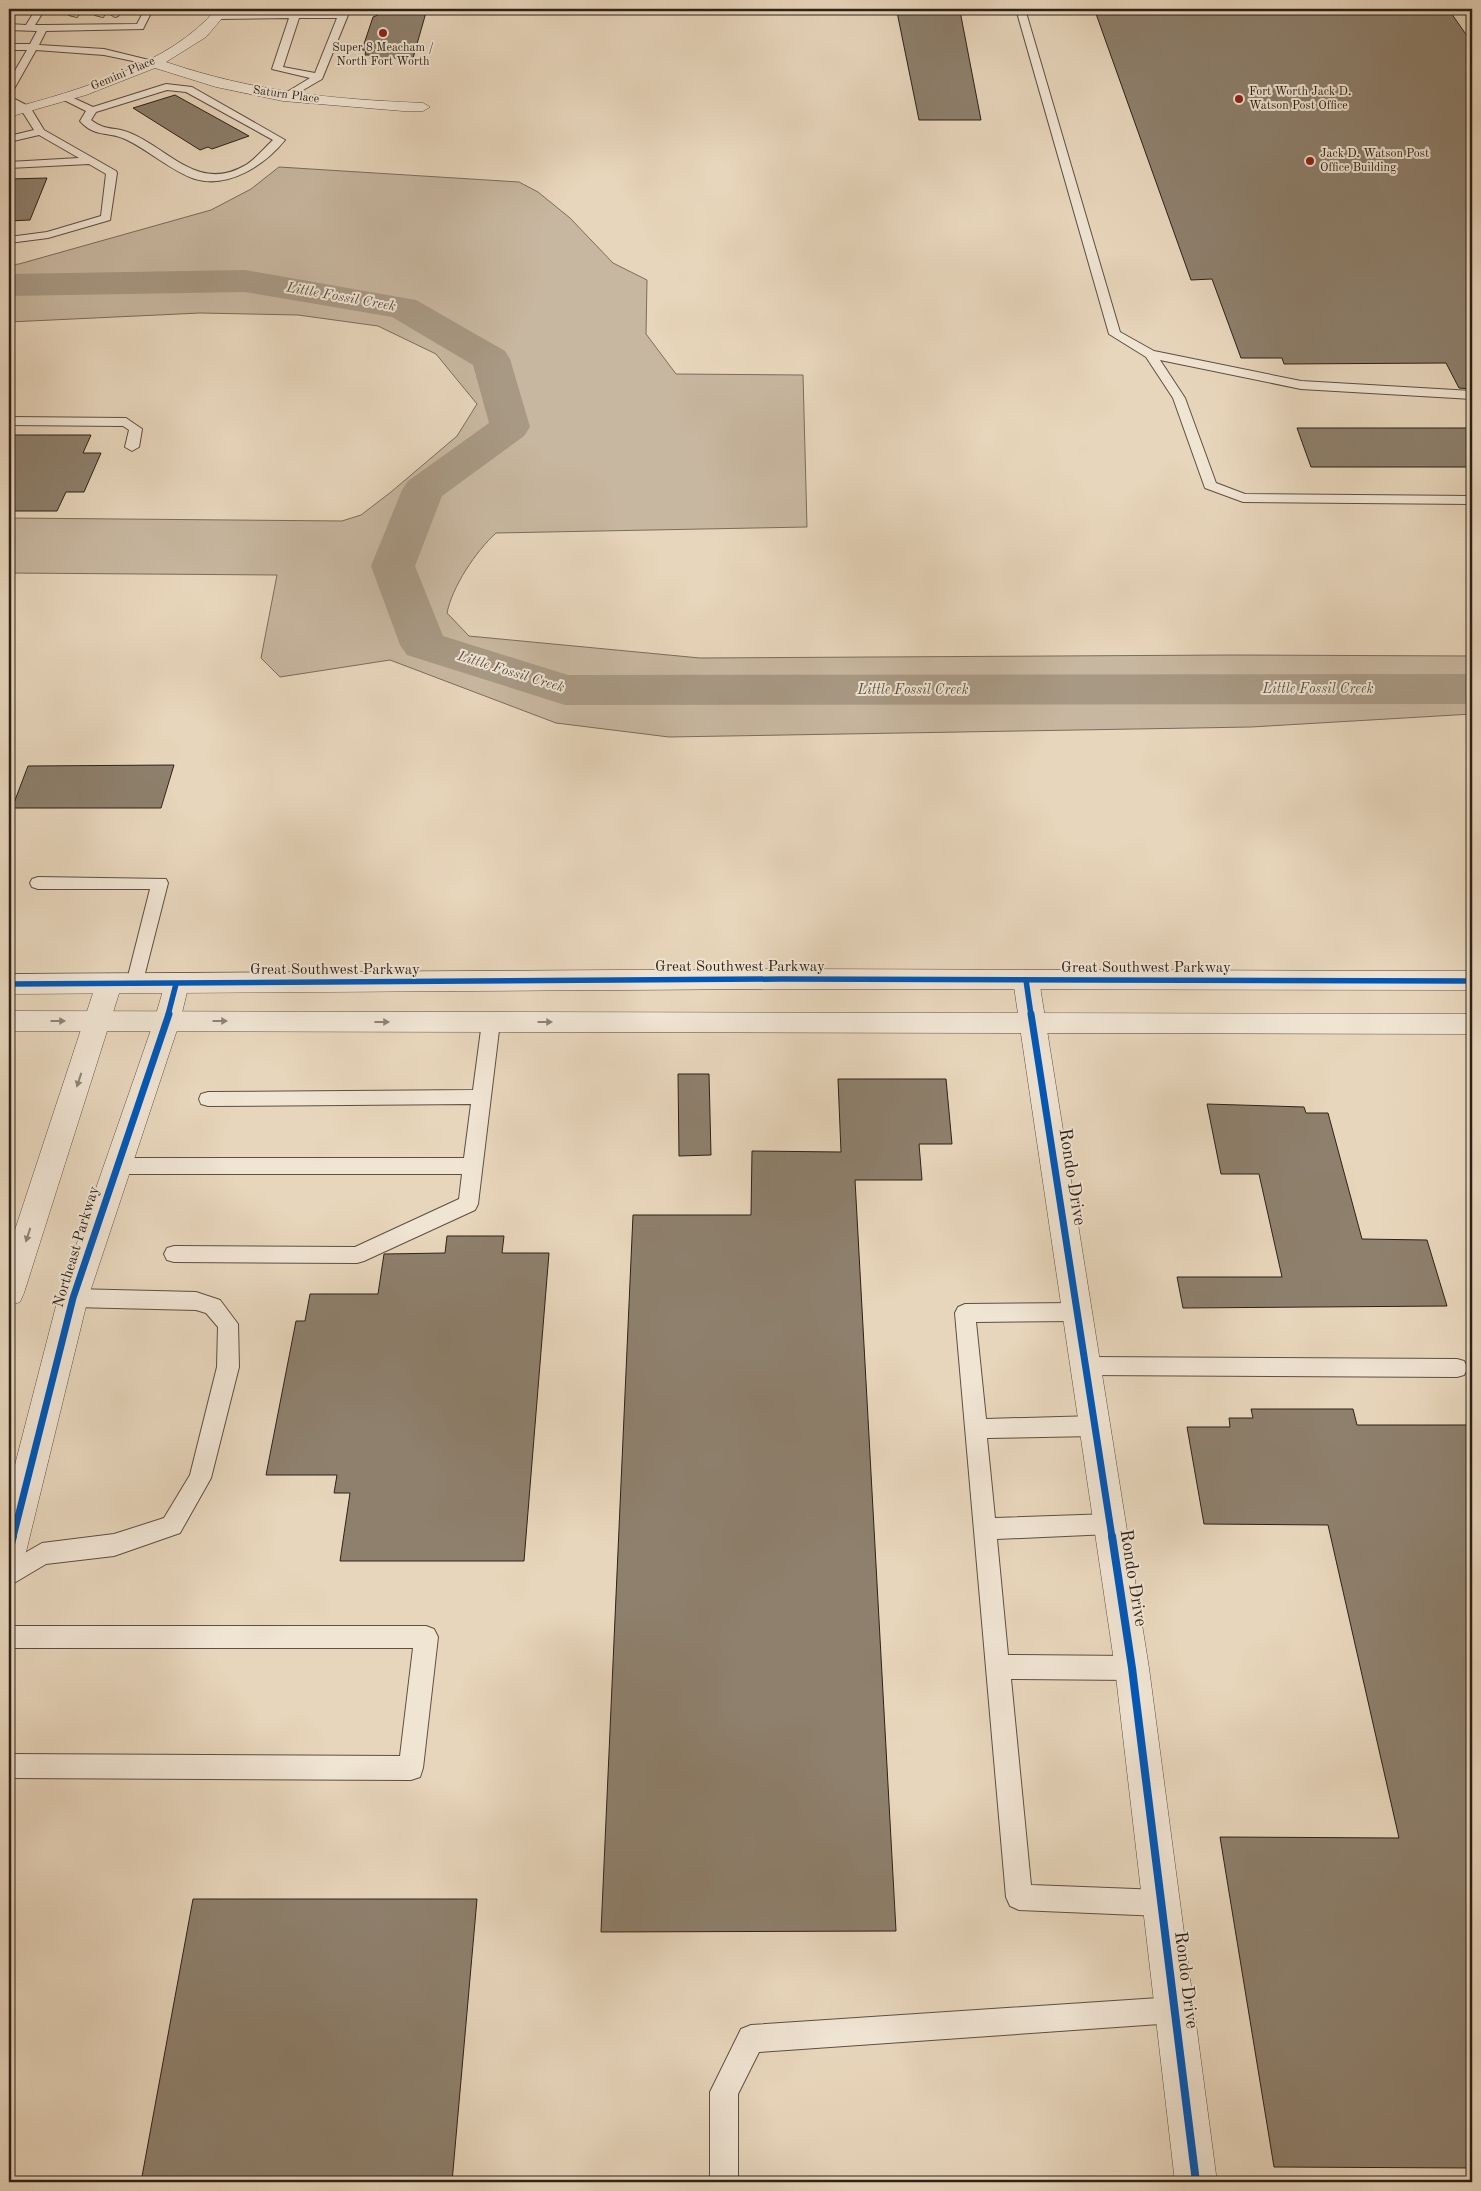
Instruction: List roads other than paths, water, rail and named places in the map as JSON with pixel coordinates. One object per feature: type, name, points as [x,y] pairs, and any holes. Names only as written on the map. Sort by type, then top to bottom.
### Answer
[{"type":"street","name":"Gemini Place","points":[[9,113],[63,97],[152,62],[198,37],[220,12]]},
{"type":"street","name":"Saturn Place","points":[[152,62],[202,79],[286,97],[423,107]]},
{"type":"street","name":"Great Southwest Parkway","points":[[9,984],[782,979],[1472,981]]},
{"type":"street","name":"Rondo Drive","points":[[1026,980],[1132,1668],[1196,2182]]},
{"type":"street","points":[[9,1293],[13,1266],[98,1021],[122,984]]},
{"type":"street","name":"Northeast Parkway","points":[[9,1552],[73,1298],[116,1166],[167,1021],[176,984]]},
{"type":"street","points":[[9,1021],[1472,1024]]},
{"type":"lane","points":[[29,28],[40,9]]},
{"type":"lane","points":[[9,27],[140,27],[149,9]]},
{"type":"lane","points":[[1020,9],[1115,334],[1150,354],[1301,385],[1472,395]]},
{"type":"lane","points":[[220,12],[343,15],[319,77],[286,97]]},
{"type":"lane","points":[[295,15],[277,69],[319,77]]},
{"type":"lane","points":[[9,89],[43,28]]},
{"type":"lane","points":[[9,47],[104,52],[152,62]]},
{"type":"lane","points":[[9,63],[25,63]]},
{"type":"lane","points":[[63,97],[92,110],[166,87],[188,90],[280,140],[248,168],[216,178],[198,176],[126,134],[99,130],[85,121],[92,110]]},
{"type":"lane","points":[[9,100],[26,109],[40,132],[112,173],[106,218],[48,234],[9,240]]},
{"type":"lane","points":[[9,139],[40,132]]},
{"type":"lane","points":[[9,165],[90,160]]},
{"type":"lane","points":[[1150,354],[1179,398],[1210,485],[1243,498],[1472,500]]},
{"type":"lane","points":[[9,420],[126,422],[136,429],[132,447]]},
{"type":"lane","points":[[38,883],[160,883],[122,984]]},
{"type":"lane","points":[[174,1254],[357,1255],[468,1204],[491,1022]]},
{"type":"lane","points":[[208,1099],[482,1097]]},
{"type":"lane","points":[[116,1166],[473,1166]]},
{"type":"lane","points":[[9,1575],[42,1554],[114,1545],[172,1526],[200,1478],[228,1367],[228,1324],[212,1306],[196,1302],[73,1298]]},
{"type":"lane","points":[[1077,1312],[965,1313],[1019,1897],[1161,1903]]},
{"type":"lane","points":[[1086,1366],[1457,1368]]},
{"type":"lane","points":[[976,1428],[1095,1426]]},
{"type":"lane","points":[[985,1529],[1110,1524]]},
{"type":"lane","points":[[9,1637],[426,1637],[411,1768],[9,1766]]},
{"type":"lane","points":[[998,1667],[1132,1668]]},
{"type":"lane","points":[[724,2182],[724,2092],[751,2039],[1174,2010]]},
{"type":"waterway","name":"Little Fossil Creek","points":[[9,285],[245,281],[403,308],[491,359],[510,427],[423,490],[393,566],[423,645],[565,690],[1472,689]]},
{"type":"place","name":"Super 8 Meacham / North Fort Worth","points":[[383,33]]},
{"type":"place","name":"Fort Worth Jack D. Watson Post Office","points":[[1239,99]]},
{"type":"place","name":"Jack D. Watson Post Office Building","points":[[1310,161]]}]
